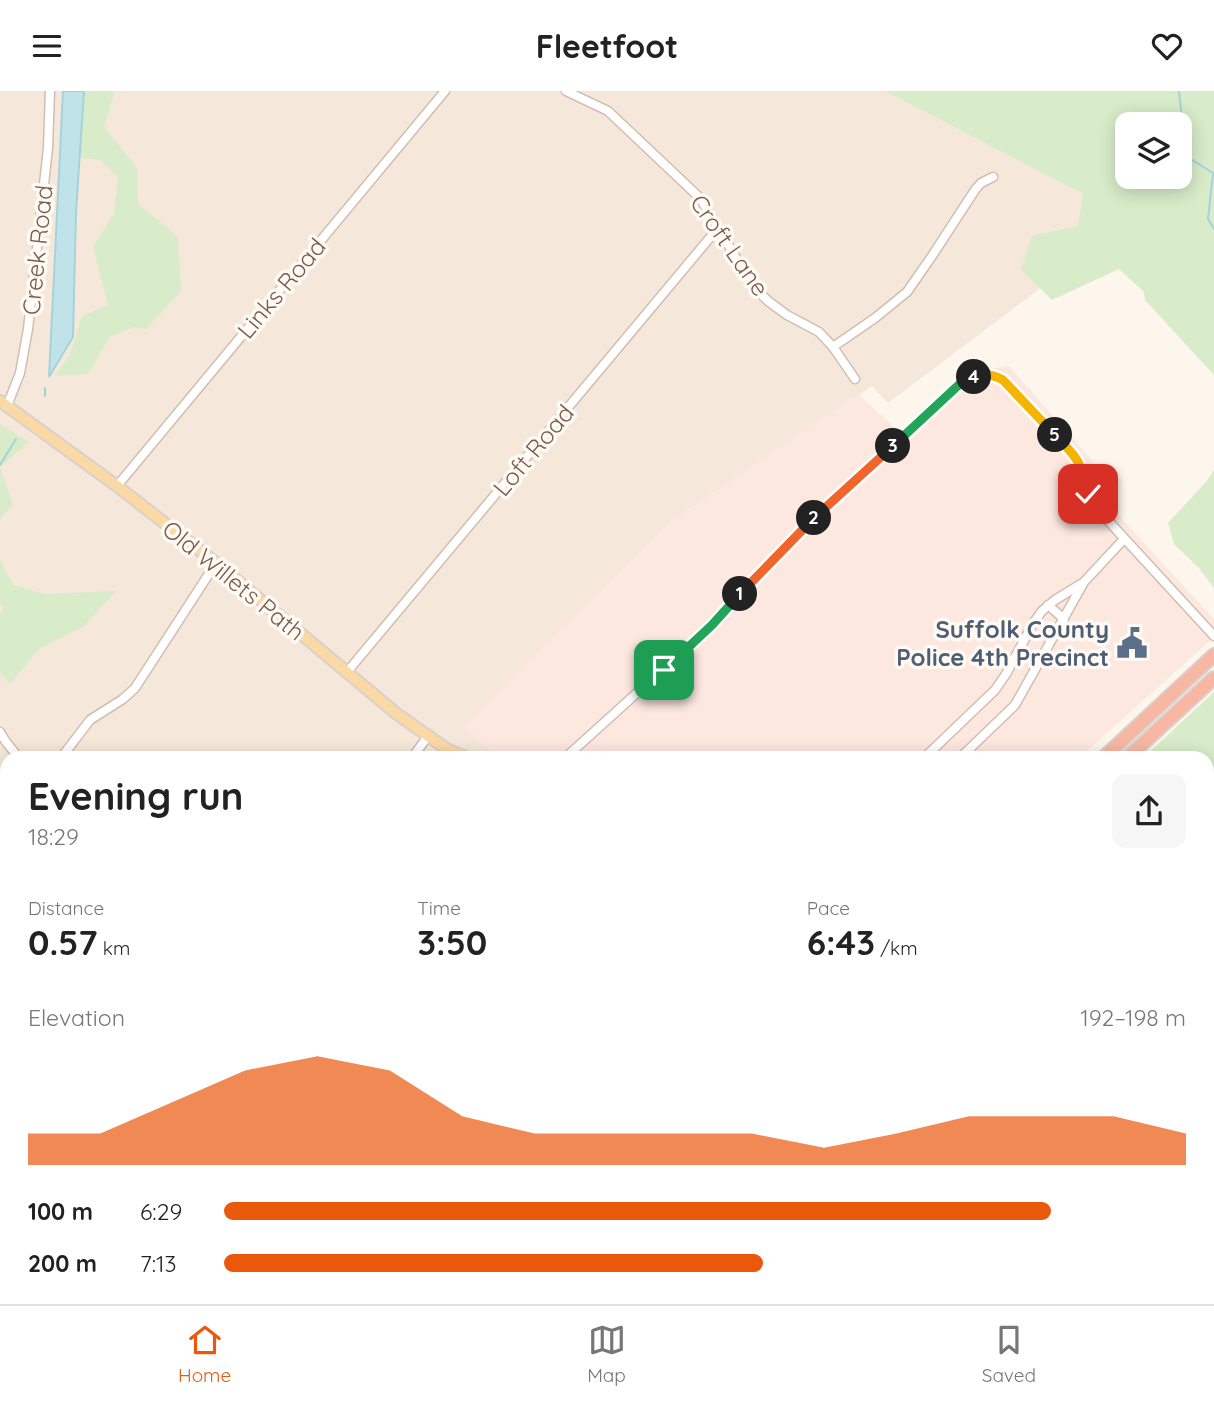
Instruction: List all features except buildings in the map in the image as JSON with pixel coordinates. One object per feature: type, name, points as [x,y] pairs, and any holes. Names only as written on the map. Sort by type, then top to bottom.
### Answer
[{"type":"highway","points":[[1111,751],[1214,655]]},
{"type":"highway","points":[[1136,751],[1214,678]]},
{"type":"main road","name":"Old Willets Path","points":[[4,404],[117,486],[216,563],[397,714],[450,751]]},
{"type":"street","name":"Creek Road","points":[[4,404],[20,373],[28,329],[48,148],[50,91]]},
{"type":"street","name":"Links Road","points":[[117,486],[446,91]]},
{"type":"street","name":"Croft Lane","points":[[566,91],[608,111],[700,198],[758,290],[768,301],[818,333],[833,347],[855,379]]},
{"type":"street","points":[[833,347],[907,292],[975,190],[981,183],[993,177]]},
{"type":"street","name":"Loft Road","points":[[348,671],[718,228]]},
{"type":"street","points":[[573,751],[712,625],[819,513],[964,380],[979,375],[996,376],[1003,380],[1076,457],[1082,467],[1092,502],[1214,636]]},
{"type":"street","points":[[967,751],[1015,705],[1084,582],[1124,539]]},
{"type":"street","points":[[66,751],[90,720],[135,688],[216,563]]},
{"type":"street","points":[[930,751],[995,690],[1034,622],[1048,605],[1084,582]]},
{"type":"street","points":[[1048,605],[1064,619]]},
{"type":"street","points":[[0,732],[13,751]]},
{"type":"street","points":[[417,751],[428,736]]},
{"type":"shaded area","points":[[0,91],[885,91],[1132,219],[888,403],[872,386],[669,523],[490,751],[0,751]]},
{"type":"shaded area","points":[[1009,366],[1091,459],[1100,495],[1214,619],[1214,637],[1087,751],[490,751],[464,725],[669,523],[859,395],[900,432],[963,372]]},
{"type":"green space","points":[[84,91],[115,91],[104,127],[137,168],[138,204],[178,238],[181,291],[146,329],[134,327],[110,337],[88,374],[55,376],[71,352],[82,316],[108,305],[93,247],[114,213],[118,177],[101,160],[79,158]]},
{"type":"green space","points":[[885,91],[1214,91],[1214,375],[1145,300],[1144,292],[1119,269],[1052,300],[1021,270],[1032,236],[1078,226],[1083,194]]},
{"type":"green space","points":[[0,424],[29,442],[0,467]]},
{"type":"green space","points":[[0,467],[13,505],[0,519]]},
{"type":"green space","points":[[1214,470],[1214,588],[1198,567],[1174,544],[1168,523]]},
{"type":"green space","points":[[0,560],[13,585],[45,594],[116,591],[83,627],[39,649],[10,684],[0,672],[0,614],[4,609],[0,604]]},
{"type":"green space","points":[[1214,692],[1214,751],[1151,751]]},
{"type":"water","points":[[63,91],[84,91],[76,212],[73,337],[49,377]]},
{"type":"waterway","points":[[1179,91],[1186,156],[1213,173],[1208,219],[1214,229]]},
{"type":"waterway","points":[[45,388],[45,396]]},
{"type":"waterway","points":[[0,465],[16,439]]},
{"type":"place","name":"Suffolk County Police 4th Precinct","points":[[1132,643]]},
{"type":"route","points":[[664,670],[712,625],[819,513],[964,380],[979,375],[996,376],[1003,380],[1076,457],[1082,467],[1088,494]]}]
